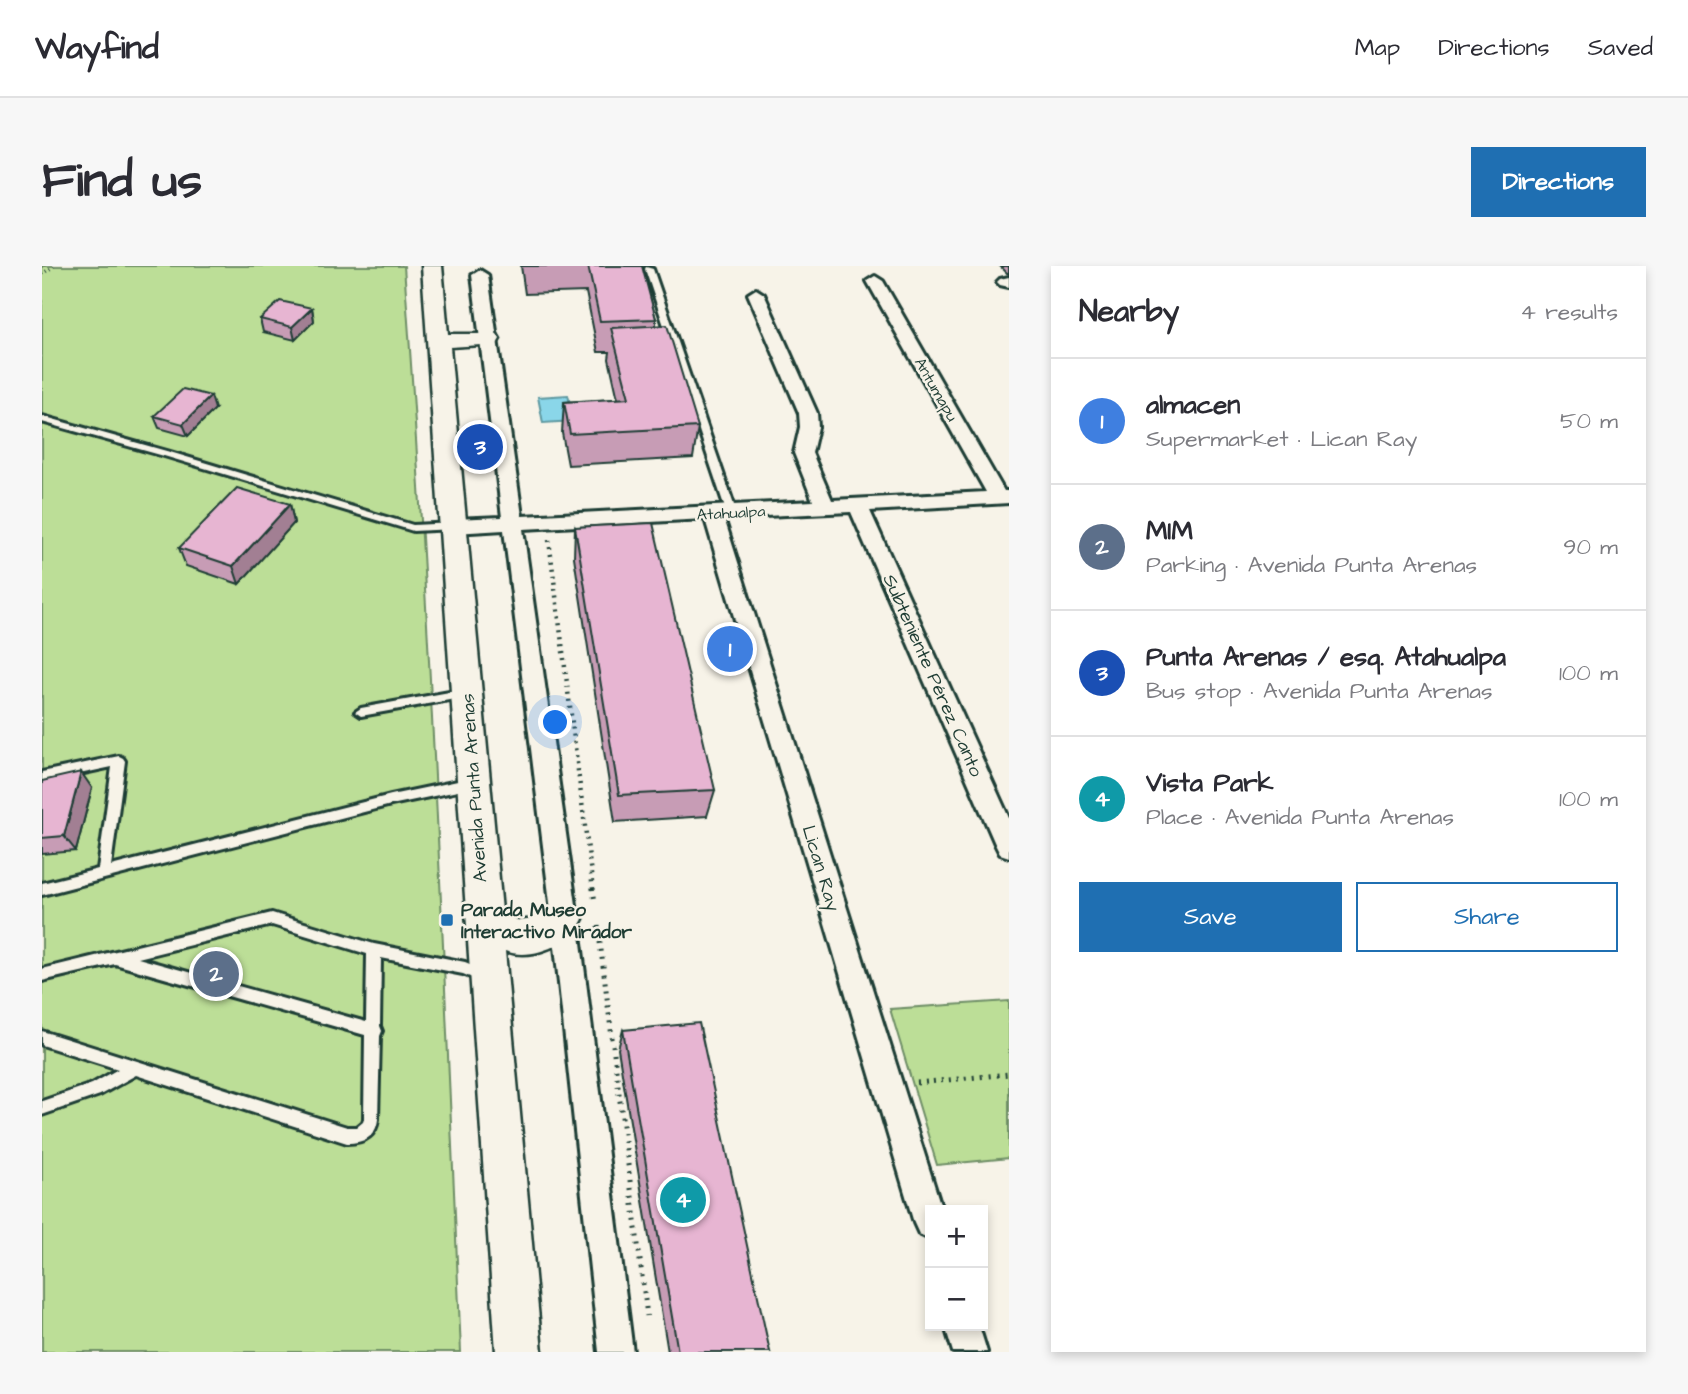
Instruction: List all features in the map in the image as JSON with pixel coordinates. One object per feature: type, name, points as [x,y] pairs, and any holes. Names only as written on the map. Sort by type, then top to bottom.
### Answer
[{"type":"main road","name":"Avenida Punta Arenas","points":[[432,266],[487,979],[519,1352]]},
{"type":"main road","points":[[438,341],[489,339]]},
{"type":"main road","points":[[483,917],[502,933],[527,939],[586,917]]},
{"type":"street","points":[[480,275],[513,524],[586,917],[616,1352]]},
{"type":"street","name":"Antumapu","points":[[875,281],[1004,497]]},
{"type":"street","points":[[756,294],[808,413],[809,428],[803,453],[825,507]]},
{"type":"street","name":"Atahualpa","points":[[454,526],[1004,497]]},
{"type":"street","name":"Subteniente Pérez Canto","points":[[858,505],[1009,846]]},
{"type":"street","name":"Lican Ray","points":[[722,512],[925,1207]]},
{"type":"street","points":[[963,1331],[970,1352]]},
{"type":"lane","points":[[649,269],[722,512]]},
{"type":"lane","points":[[42,419],[180,457],[413,528],[454,526]]},
{"type":"lane","points":[[361,712],[466,693]]},
{"type":"lane","points":[[42,777],[119,761],[104,873]]},
{"type":"lane","points":[[42,889],[391,800],[473,783]]},
{"type":"lane","points":[[42,975],[272,919],[374,950],[465,968],[487,979]]},
{"type":"lane","points":[[42,1038],[354,1136],[365,1132],[370,1126],[375,1031],[374,950]]},
{"type":"lane","points":[[115,958],[375,1031]]},
{"type":"lane","points":[[42,1108],[95,1090],[135,1068]]},
{"type":"path","points":[[42,274],[54,266]]},
{"type":"path","points":[[547,521],[586,917],[648,1324]]},
{"type":"path","points":[[888,1086],[1009,1074]]},
{"type":"green space","points":[[42,266],[404,266],[430,673],[461,1352],[42,1352]]},
{"type":"green space","points":[[1009,1001],[1009,1158],[937,1165],[890,1009]]},
{"type":"water","points":[[568,395],[574,421],[543,423],[538,397]]},
{"type":"building","points":[[588,266],[642,266],[656,319],[600,321]]},
{"type":"building","points":[[280,301],[312,308],[292,327],[260,319]]},
{"type":"building","points":[[667,325],[698,427],[570,434],[564,402],[629,398],[611,328]]},
{"type":"building","points":[[183,389],[211,396],[183,424],[154,416]]},
{"type":"building","points":[[237,488],[290,504],[233,566],[179,548]]},
{"type":"building","points":[[653,523],[715,790],[619,795],[575,527]]},
{"type":"building","points":[[81,772],[64,836],[42,838],[42,781]]},
{"type":"building","points":[[699,1023],[770,1352],[678,1352],[623,1030]]},
{"type":"place","name":"Punta Arenas / esq. Atahualpa","points":[[480,447]]},
{"type":"place","name":"almacen","points":[[730,649]]},
{"type":"place","name":"Parada Museo Interactivo Mirador","points":[[447,920]]},
{"type":"place","name":"MIM","points":[[216,974]]},
{"type":"place","name":"Vista Park","points":[[683,1200]]}]
